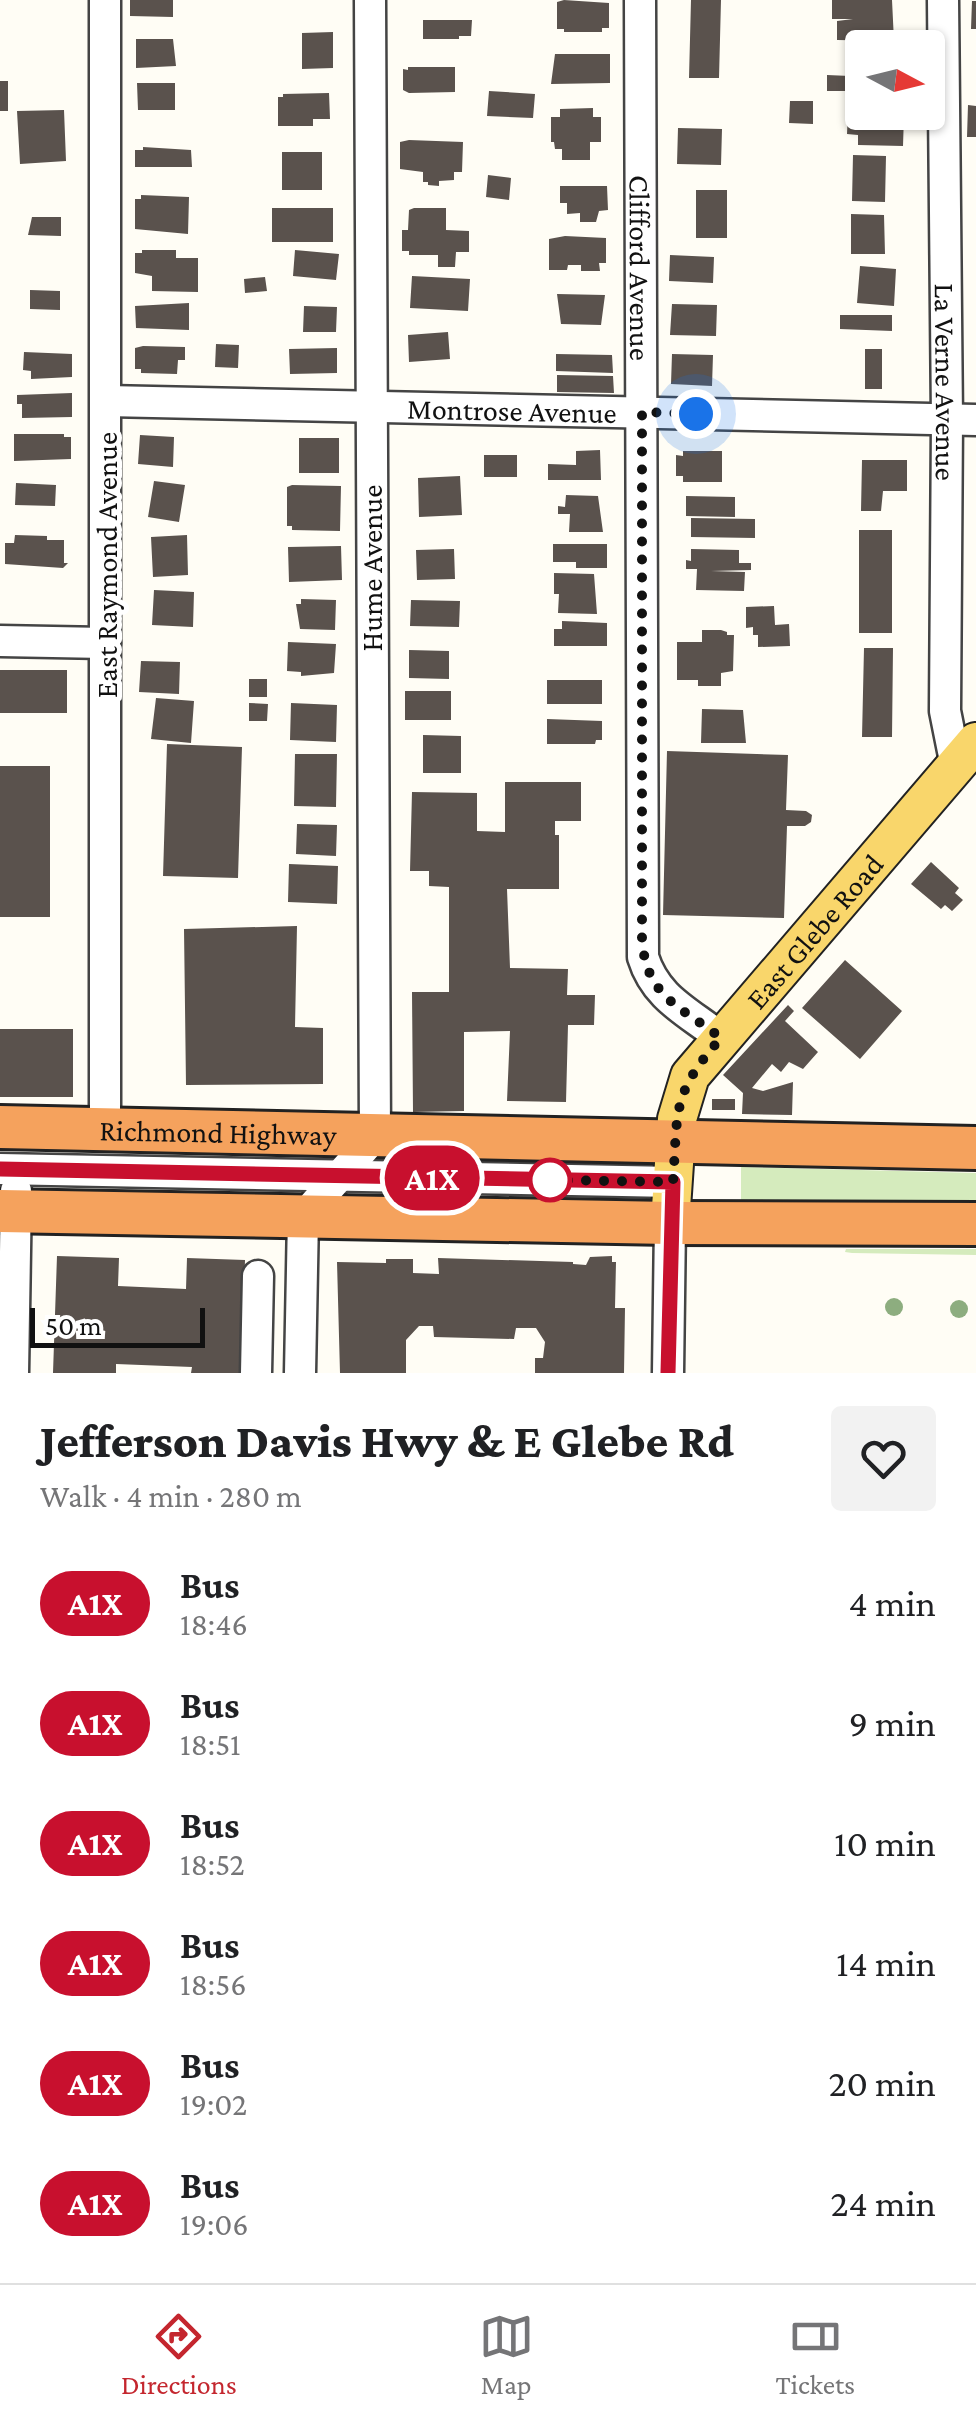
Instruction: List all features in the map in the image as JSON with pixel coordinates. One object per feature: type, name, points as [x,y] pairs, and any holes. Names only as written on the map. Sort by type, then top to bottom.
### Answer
[{"type":"highway","name":"Richmond Highway","points":[[0,1127],[375,1136],[673,1183],[976,1224]]},
{"type":"highway","name":"Richmond Highway","points":[[8,1211],[304,1217],[673,1183],[976,1148]]},
{"type":"main road","name":"East Glebe Road","points":[[673,1183],[676,1119],[690,1076],[966,754]]},
{"type":"street","name":"East Raymond Avenue","points":[[105,0],[105,1130]]},
{"type":"street","name":"Hume Avenue","points":[[370,0],[375,1136]]},
{"type":"street","name":"Clifford Avenue","points":[[640,0],[643,958],[658,991],[721,1038]]},
{"type":"street","name":"La Verne Avenue","points":[[943,0],[962,420],[945,712],[966,754]]},
{"type":"street","name":"Montrose Avenue","points":[[107,400],[962,420]]},
{"type":"street","points":[[0,641],[105,642]]},
{"type":"street","points":[[300,1373],[304,1217],[375,1136]]},
{"type":"street","points":[[12,1373],[8,1169],[673,1183]]},
{"type":"street","name":"East Glebe Road","points":[[668,1373],[673,1183]]},
{"type":"street","points":[[256,1373],[258,1276]]},
{"type":"green space","points":[[741,1167],[976,1173],[976,1209],[741,1211]]},
{"type":"green space","points":[[976,1249],[976,1255],[852,1253],[845,1252]]},
{"type":"building","points":[[130,0],[173,0],[173,17],[130,16]]},
{"type":"building","points":[[691,0],[721,0],[719,78],[689,78]]},
{"type":"building","points":[[832,0],[892,0],[893,30],[845,30],[845,40],[837,40],[837,21],[853,19],[832,19]]},
{"type":"building","points":[[972,1],[976,1],[976,29],[971,29]]},
{"type":"building","points":[[557,2],[609,3],[609,28],[602,28],[602,32],[557,29]]},
{"type":"building","points":[[423,20],[472,20],[471,36],[423,39]]},
{"type":"building","points":[[333,32],[333,68],[302,69],[302,33]]},
{"type":"building","points":[[136,39],[173,39],[176,66],[136,68]]},
{"type":"building","points":[[555,54],[610,54],[610,83],[551,84]]},
{"type":"building","points":[[455,67],[455,92],[403,90],[403,69]]},
{"type":"building","points":[[827,75],[845,76],[845,91],[827,91]]},
{"type":"building","points":[[0,81],[8,81],[8,111],[0,111]]},
{"type":"building","points":[[137,83],[175,83],[175,110],[138,110]]},
{"type":"building","points":[[489,91],[535,94],[533,118],[487,116]]},
{"type":"building","points":[[329,93],[330,119],[313,119],[313,126],[278,126],[278,97]]},
{"type":"building","points":[[790,101],[813,101],[813,124],[789,123]]},
{"type":"building","points":[[968,105],[976,106],[976,137],[967,137]]},
{"type":"building","points":[[593,108],[593,117],[601,117],[601,142],[590,142],[590,160],[562,160],[562,149],[555,149],[551,142],[551,117],[560,117],[560,109]]},
{"type":"building","points":[[64,110],[66,161],[20,164],[17,111]]},
{"type":"building","points":[[678,128],[722,129],[721,165],[677,164]]},
{"type":"building","points":[[847,130],[904,130],[903,146],[858,145],[858,135],[847,134]]},
{"type":"building","points":[[400,142],[463,142],[462,172],[454,172],[454,180],[439,181],[439,186],[423,182],[423,172],[400,169]]},
{"type":"building","points":[[135,150],[191,150],[192,167],[135,167]]},
{"type":"building","points":[[282,152],[322,152],[322,190],[282,190]]},
{"type":"building","points":[[853,155],[886,156],[885,202],[852,201]]},
{"type":"building","points":[[488,175],[511,178],[509,200],[486,197]]},
{"type":"building","points":[[560,186],[607,186],[608,210],[599,211],[596,222],[580,222],[580,213],[567,214],[567,203],[560,203]]},
{"type":"building","points":[[696,190],[727,190],[727,238],[696,238]]},
{"type":"building","points":[[141,195],[189,197],[188,234],[135,229],[135,199],[141,199]]},
{"type":"building","points":[[272,208],[333,208],[333,242],[272,242]]},
{"type":"building","points":[[446,208],[446,230],[469,231],[469,252],[456,252],[455,267],[438,267],[438,255],[409,255],[409,251],[402,251],[402,230],[408,230],[409,210]]},
{"type":"building","points":[[851,214],[884,215],[885,254],[851,254]]},
{"type":"building","points":[[32,217],[61,217],[61,236],[28,235]]},
{"type":"building","points":[[606,238],[606,263],[599,263],[600,271],[581,271],[581,265],[549,270],[549,239]]},
{"type":"building","points":[[176,250],[176,258],[198,258],[198,292],[152,291],[152,276],[135,273],[135,253]]},
{"type":"building","points":[[295,250],[339,254],[336,280],[293,276]]},
{"type":"building","points":[[670,255],[714,257],[713,283],[669,281]]},
{"type":"building","points":[[860,266],[896,269],[894,306],[857,303]]},
{"type":"building","points":[[412,276],[470,279],[468,311],[410,308]]},
{"type":"building","points":[[265,277],[267,291],[245,293],[244,279]]},
{"type":"building","points":[[30,290],[60,291],[60,310],[30,309]]},
{"type":"building","points":[[557,294],[605,295],[601,325],[561,324]]},
{"type":"building","points":[[189,303],[189,330],[136,328],[135,306]]},
{"type":"building","points":[[672,304],[717,305],[716,336],[670,335]]},
{"type":"building","points":[[304,306],[337,307],[336,332],[303,332]]},
{"type":"building","points":[[840,315],[892,315],[892,331],[840,329]]},
{"type":"building","points":[[448,332],[450,359],[409,362],[408,335]]},
{"type":"building","points":[[216,344],[239,345],[238,368],[215,367]]},
{"type":"building","points":[[185,347],[185,360],[178,360],[177,374],[141,373],[141,369],[135,369],[135,348]]},
{"type":"building","points":[[337,348],[337,373],[290,374],[289,349]]},
{"type":"building","points":[[865,349],[882,349],[882,389],[865,389]]},
{"type":"building","points":[[24,352],[72,354],[72,377],[31,379],[31,371],[23,370]]},
{"type":"building","points":[[556,354],[612,355],[613,373],[556,371]]},
{"type":"building","points":[[672,354],[713,355],[712,386],[671,384]]},
{"type":"building","points":[[557,375],[613,376],[614,393],[557,392]]},
{"type":"building","points":[[72,393],[72,417],[22,418],[22,404],[17,404],[17,395]]},
{"type":"building","points":[[14,434],[71,437],[71,459],[14,461]]},
{"type":"building","points":[[140,435],[174,437],[173,467],[138,464]]},
{"type":"building","points":[[299,438],[339,438],[339,473],[299,473]]},
{"type":"building","points":[[600,450],[601,480],[548,480],[548,464],[576,465],[576,451]]},
{"type":"building","points":[[683,451],[722,451],[722,482],[683,482],[683,476],[676,476],[676,455],[683,456]]},
{"type":"building","points":[[484,455],[517,455],[517,477],[484,477]]},
{"type":"building","points":[[862,460],[907,460],[907,491],[883,491],[881,511],[861,511]]},
{"type":"building","points":[[460,476],[462,515],[419,517],[418,478]]},
{"type":"building","points":[[154,481],[185,485],[179,522],[148,517]]},
{"type":"building","points":[[16,483],[56,485],[55,506],[15,505]]},
{"type":"building","points":[[341,486],[340,531],[292,530],[292,526],[287,526],[287,487]]},
{"type":"building","points":[[566,495],[598,496],[603,532],[569,532],[570,514],[558,514],[558,506],[565,507]]},
{"type":"building","points":[[686,496],[735,497],[735,517],[686,516]]},
{"type":"building","points":[[691,518],[755,519],[755,538],[691,537]]},
{"type":"building","points":[[859,530],[892,530],[892,633],[859,633]]},
{"type":"building","points":[[15,535],[64,540],[64,563],[68,563],[63,568],[5,564],[5,543],[14,543]]},
{"type":"building","points":[[187,535],[188,575],[153,577],[151,537]]},
{"type":"building","points":[[553,544],[607,544],[607,568],[576,568],[576,562],[553,562]]},
{"type":"building","points":[[341,546],[342,580],[289,582],[288,547]]},
{"type":"building","points":[[454,549],[455,579],[417,580],[416,550]]},
{"type":"building","points":[[691,549],[739,550],[739,563],[751,563],[751,570],[711,571],[745,572],[744,591],[696,590],[697,569],[686,569]]},
{"type":"building","points":[[554,573],[594,574],[597,614],[558,613]]},
{"type":"building","points":[[154,590],[194,592],[193,627],[152,625]]},
{"type":"building","points":[[301,599],[336,600],[335,630],[300,629],[296,604],[301,604]]},
{"type":"building","points":[[411,600],[460,601],[459,627],[410,626]]},
{"type":"building","points":[[774,606],[775,625],[789,624],[790,646],[758,647],[753,627],[746,628],[746,607]]},
{"type":"building","points":[[562,621],[607,623],[607,646],[554,646],[554,629],[562,629]]},
{"type":"building","points":[[702,630],[734,635],[733,671],[721,673],[721,686],[698,686],[698,680],[677,680],[677,642],[702,642]]},
{"type":"building","points":[[288,642],[336,644],[334,673],[301,676],[301,672],[287,671]]},
{"type":"building","points":[[864,648],[893,648],[892,737],[862,737]]},
{"type":"building","points":[[409,650],[449,651],[449,679],[409,678]]},
{"type":"building","points":[[141,661],[180,662],[179,694],[139,692]]},
{"type":"building","points":[[0,670],[67,670],[67,713],[0,713]]},
{"type":"building","points":[[249,679],[267,679],[267,697],[249,697]]},
{"type":"building","points":[[547,680],[602,680],[602,704],[547,704]]},
{"type":"building","points":[[405,691],[451,691],[451,720],[405,720]]},
{"type":"building","points":[[156,698],[194,701],[191,743],[151,739]]},
{"type":"building","points":[[249,703],[268,704],[267,721],[249,721]]},
{"type":"building","points":[[291,703],[337,705],[336,742],[290,740]]},
{"type":"building","points":[[702,709],[743,710],[746,743],[701,743]]},
{"type":"building","points":[[547,719],[602,721],[602,740],[595,744],[547,744]]},
{"type":"building","points":[[423,735],[461,736],[461,773],[423,773]]},
{"type":"building","points":[[167,744],[242,747],[238,878],[163,876]]},
{"type":"building","points":[[667,751],[788,755],[786,810],[812,815],[805,826],[787,826],[784,918],[663,915]]},
{"type":"building","points":[[295,754],[337,754],[336,807],[294,806]]},
{"type":"building","points":[[0,766],[50,766],[50,917],[0,917]]},
{"type":"building","points":[[505,782],[581,782],[581,821],[555,821],[555,835],[559,835],[559,889],[507,889],[510,968],[568,969],[567,995],[595,995],[594,1025],[568,1025],[566,1102],[507,1101],[510,1031],[464,1032],[464,1111],[413,1112],[412,992],[449,992],[449,887],[429,886],[429,871],[410,871],[412,792],[477,793],[477,831],[505,832]]},
{"type":"building","points":[[297,824],[337,825],[336,856],[296,854]]},
{"type":"building","points":[[931,862],[959,888],[955,893],[963,900],[952,911],[945,905],[941,909],[911,884]]},
{"type":"building","points":[[289,864],[338,866],[337,904],[288,902]]},
{"type":"building","points":[[297,926],[295,1027],[323,1028],[323,1084],[186,1085],[184,929]]},
{"type":"building","points":[[845,960],[902,1011],[860,1059],[802,1008]]},
{"type":"building","points":[[788,1005],[794,1011],[785,1021],[818,1052],[803,1069],[789,1062],[781,1072],[772,1064],[752,1088],[763,1091],[793,1082],[792,1115],[742,1114],[743,1093],[723,1075]]},
{"type":"building","points":[[0,1029],[73,1029],[73,1097],[0,1097]]},
{"type":"building","points":[[712,1099],[735,1099],[735,1110],[712,1110]]},
{"type":"building","points":[[57,1256],[119,1258],[118,1286],[186,1289],[187,1258],[245,1260],[242,1373],[191,1373],[192,1367],[116,1364],[116,1373],[53,1373]]},
{"type":"building","points":[[612,1256],[612,1262],[616,1262],[615,1308],[625,1308],[624,1373],[535,1373],[535,1358],[543,1358],[545,1342],[536,1328],[516,1328],[514,1339],[434,1337],[433,1326],[419,1326],[406,1340],[406,1373],[340,1373],[337,1262],[413,1259],[413,1273],[439,1274],[438,1258],[586,1265],[590,1257]]},
{"type":"bus line","name":"A1X","points":[[0,1169],[673,1182],[668,1373]]},
{"type":"route","points":[[550,1180],[673,1182],[676,1119],[683,1091],[700,1061],[721,1038],[658,991],[643,958],[642,939],[642,412],[696,414]]}]
